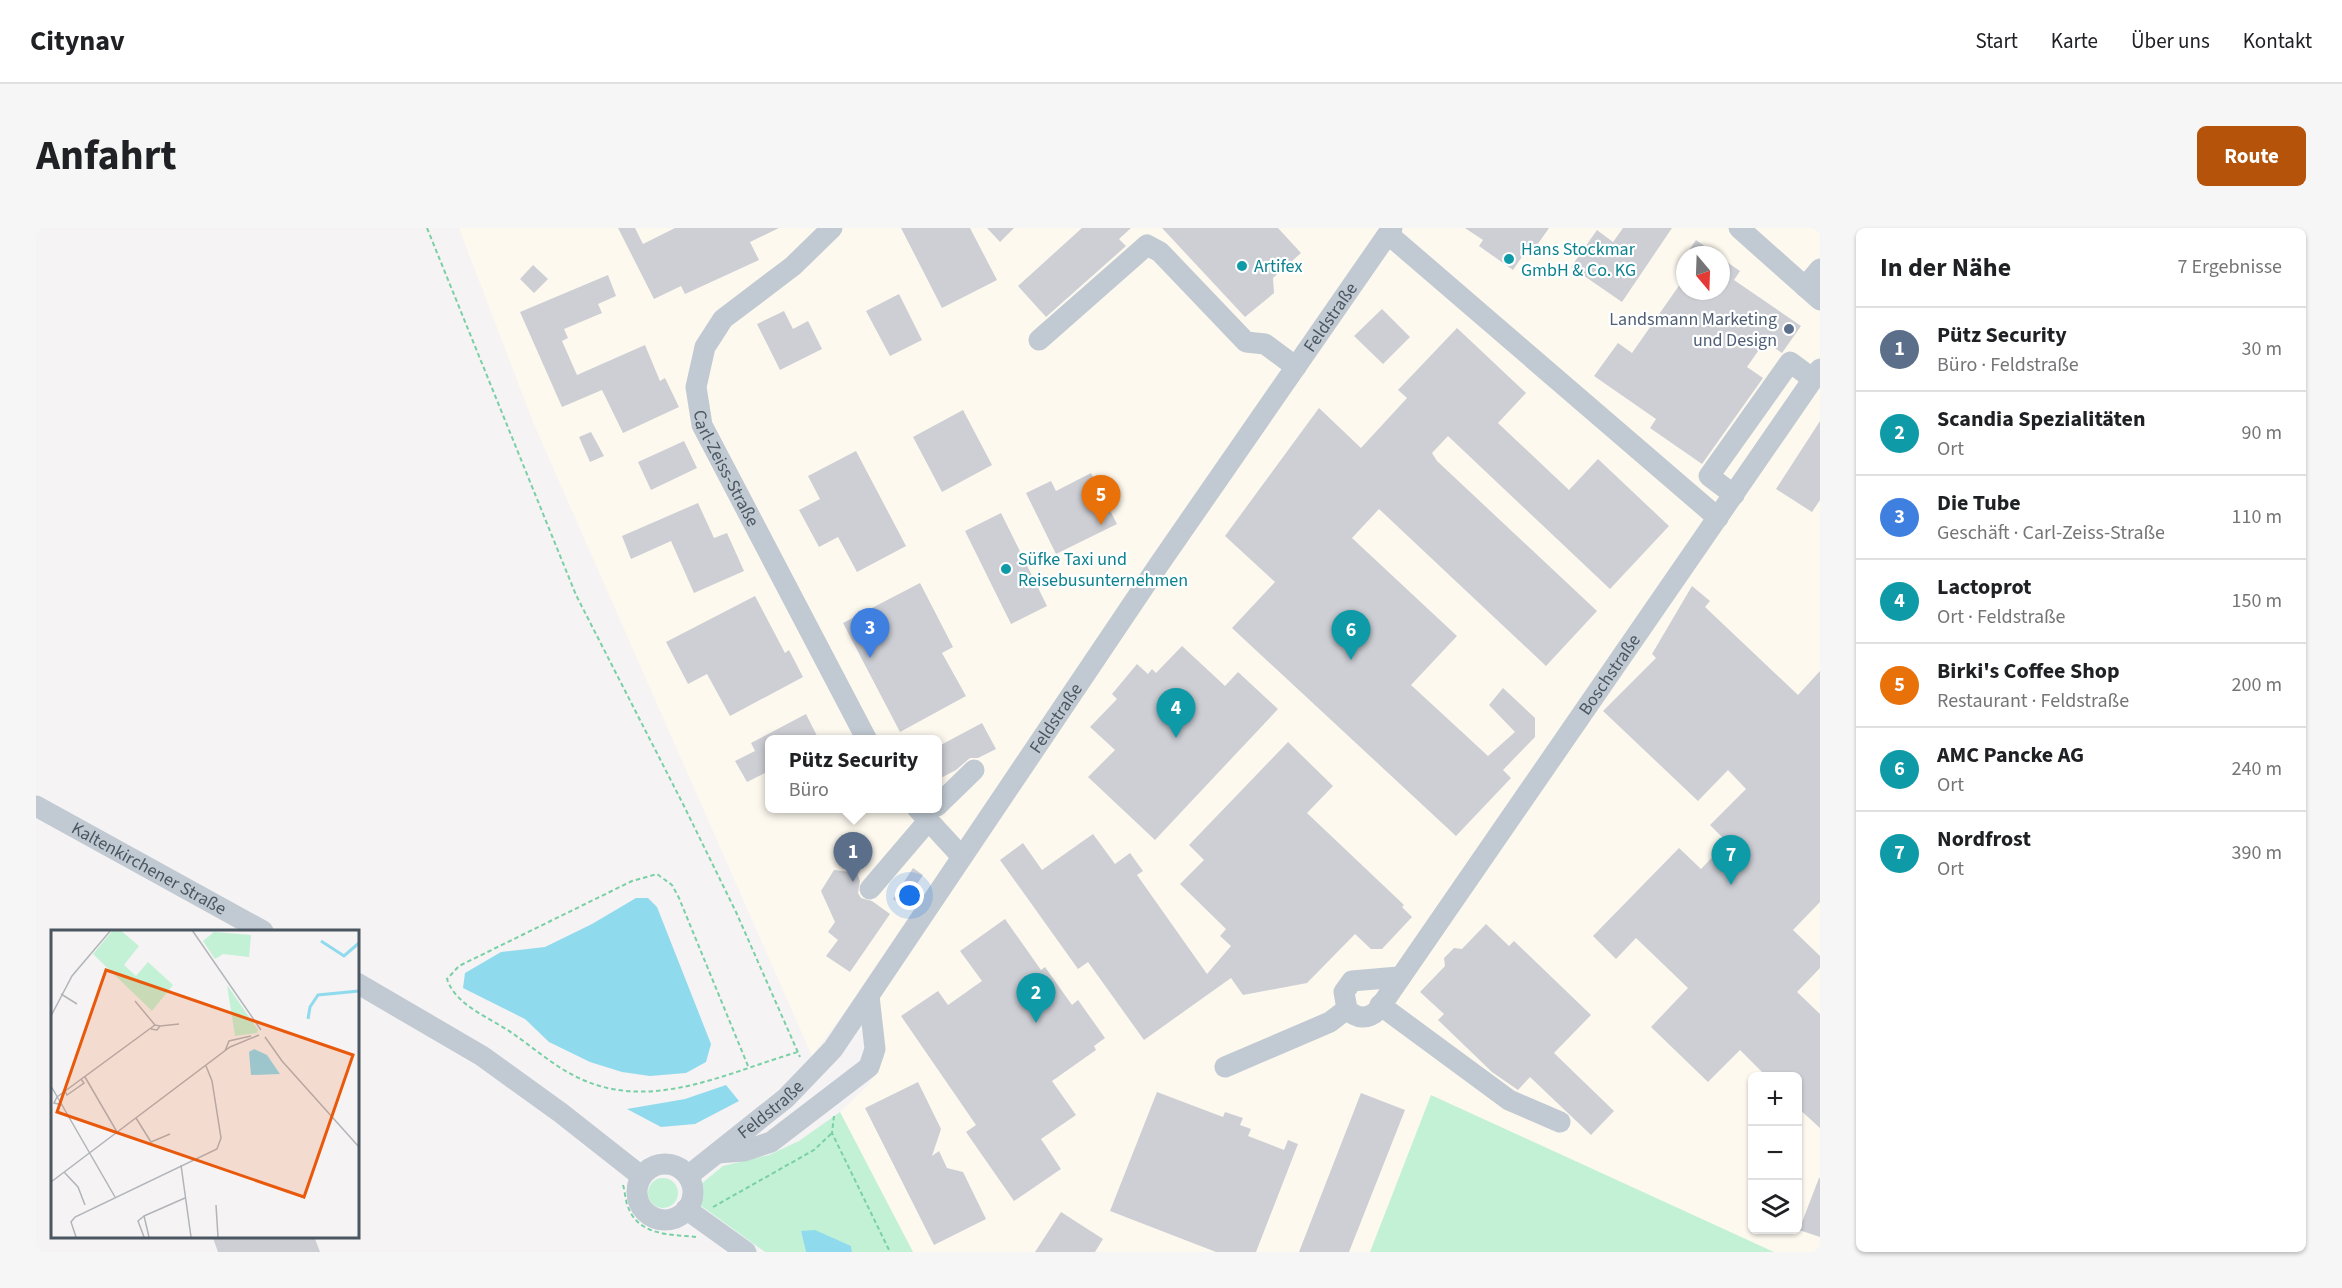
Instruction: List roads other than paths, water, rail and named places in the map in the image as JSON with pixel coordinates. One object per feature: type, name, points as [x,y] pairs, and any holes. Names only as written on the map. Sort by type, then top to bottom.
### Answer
[{"type":"street","name":"Carl-Zeiss-Straße","points":[[832,228],[793,266],[723,318],[705,347],[696,387],[702,425],[864,735]]},
{"type":"street","points":[[1739,228],[1812,293],[1820,269]]},
{"type":"street","points":[[1390,231],[1718,518]]},
{"type":"street","name":"Feldstraße","points":[[688,1176],[809,1076],[839,1040],[1390,231]]},
{"type":"street","points":[[1039,340],[1142,247],[1153,246],[1246,342],[1265,344],[1296,367]]},
{"type":"street","points":[[1734,495],[1709,476],[1790,362],[1817,374]]},
{"type":"street","name":"Boschstraße","points":[[1380,1005],[1817,374]]},
{"type":"street","points":[[942,801],[974,770]]},
{"type":"street","name":"Kaltenkirchener Straße","points":[[36,806],[261,930]]},
{"type":"street","points":[[870,889],[929,813],[962,857]]},
{"type":"street","points":[[1398,977],[1352,981],[1344,992],[1347,1010],[1354,1016],[1364,1017],[1374,1013],[1380,1005],[1509,1100],[1560,1122]]},
{"type":"street","points":[[358,985],[482,1056],[561,1113],[641,1176]]},
{"type":"street","points":[[717,1153],[744,1151],[771,1143],[869,1067],[875,1049],[869,996]]},
{"type":"street","points":[[1225,1067],[1330,1022],[1347,1010]]},
{"type":"street","points":[[694,1214],[693,1193],[688,1176],[681,1169],[664,1164],[656,1165],[641,1176],[638,1185],[640,1203],[652,1216],[671,1219],[694,1214],[746,1252]]},
{"type":"water","points":[[636,898],[648,898],[657,907],[711,1044],[706,1062],[686,1073],[650,1076],[622,1072],[590,1062],[549,1042],[525,1019],[463,988],[465,973],[501,952],[545,947],[592,924]]},
{"type":"water","points":[[726,1085],[739,1101],[695,1124],[661,1127],[627,1109],[685,1099]]},
{"type":"water","points":[[815,1230],[851,1246],[852,1252],[806,1252],[801,1231]]},
{"type":"place","name":"Hans Stockmar GmbH & Co. KG","points":[[1509,259]]},
{"type":"place","name":"Artifex","points":[[1242,266]]},
{"type":"place","name":"Landsmann Marketing und Design","points":[[1789,329]]},
{"type":"place","name":"Birki's Coffee Shop","points":[[1101,525]]},
{"type":"place","name":"Süfke Taxi und Reisebusunternehmen","points":[[1006,569]]},
{"type":"place","name":"Die Tube","points":[[870,658]]},
{"type":"place","name":"AMC Pancke AG","points":[[1351,660]]},
{"type":"place","name":"Lactoprot","points":[[1176,738]]},
{"type":"place","name":"Pütz Security","points":[[853,882]]},
{"type":"place","name":"Nordfrost","points":[[1731,885]]},
{"type":"place","name":"Scandia Spezialitäten","points":[[1036,1023]]}]
